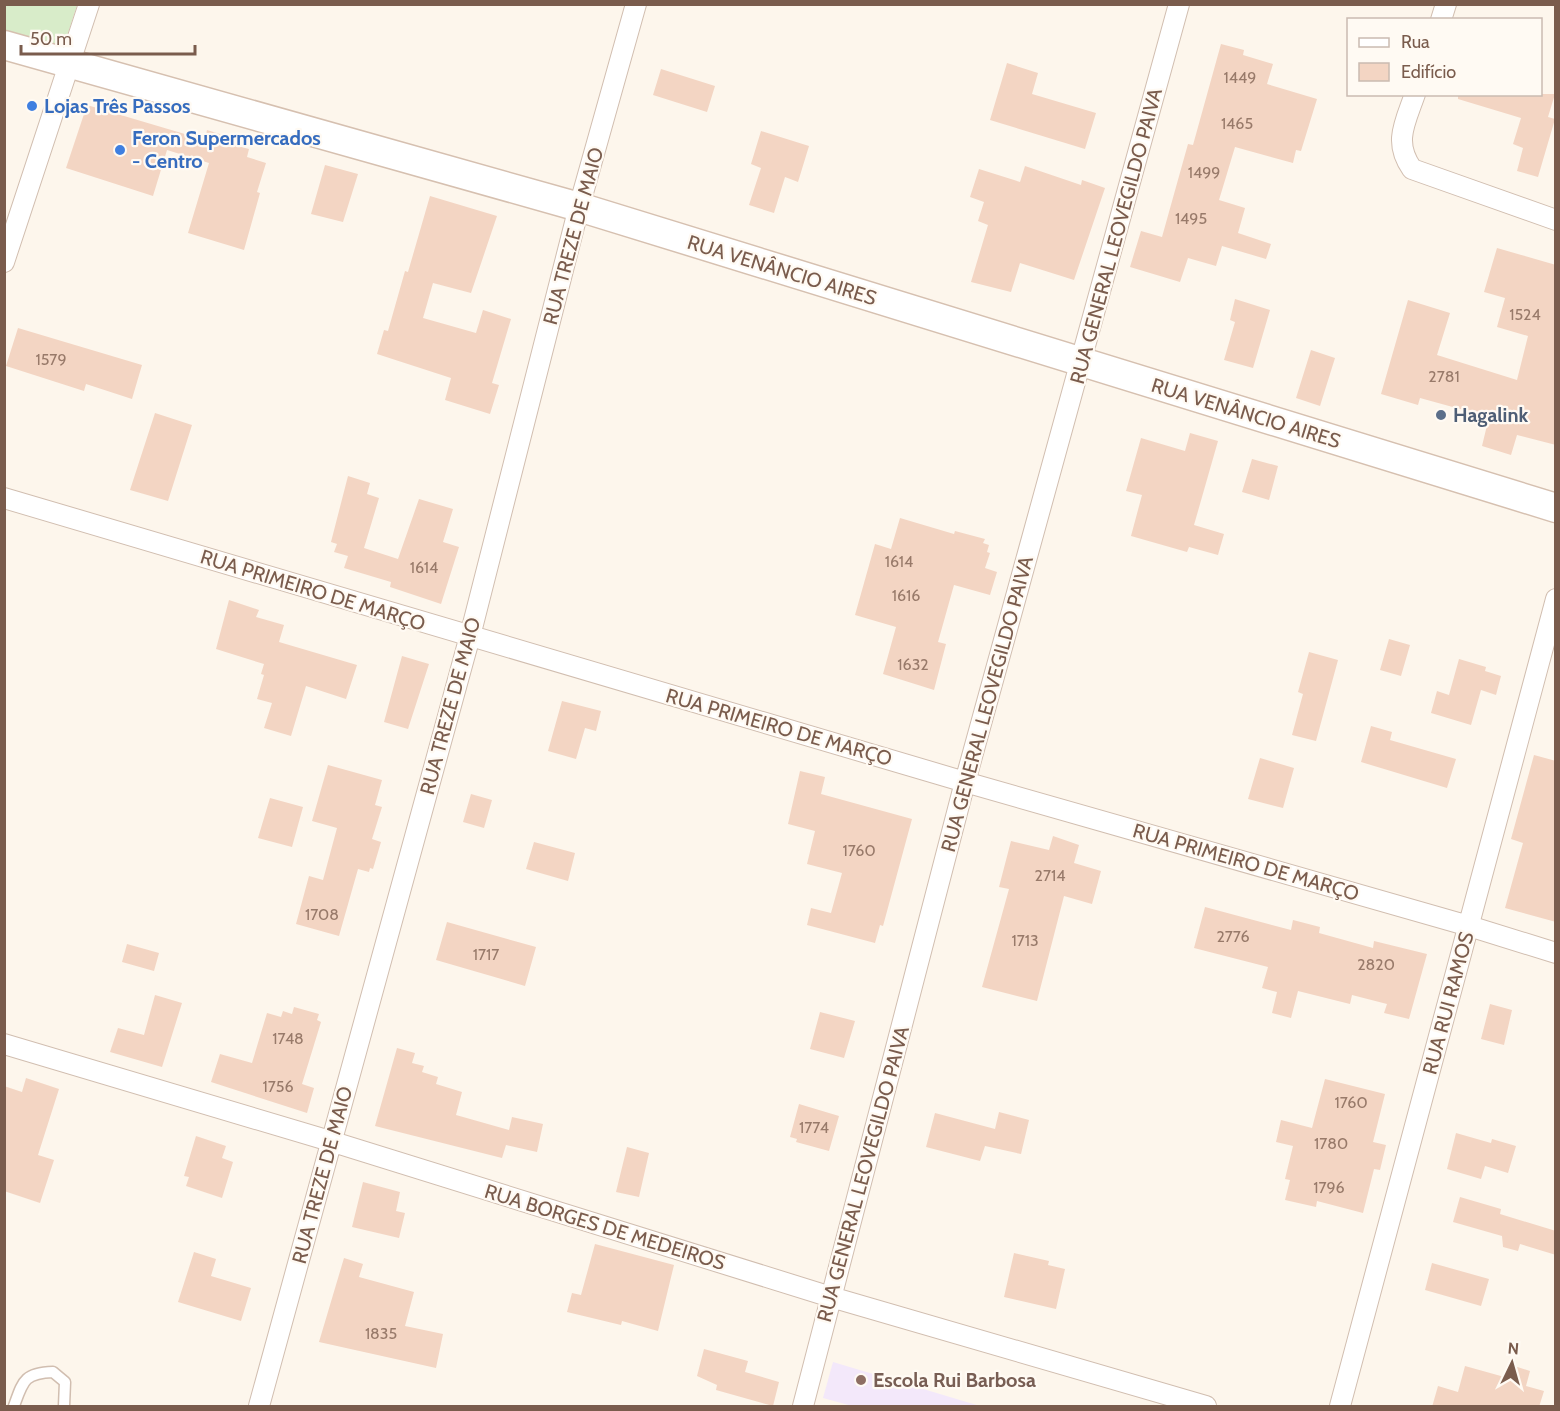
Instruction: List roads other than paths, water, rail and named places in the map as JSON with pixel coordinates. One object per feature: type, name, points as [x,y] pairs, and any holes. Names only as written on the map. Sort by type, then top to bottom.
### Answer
[{"type":"main road","name":"RUA VENÂNCIO AIRES","points":[[4,45],[579,207],[1556,508]]},
{"type":"street","points":[[4,262],[89,4]]},
{"type":"street","name":"RUA TREZE DE MAIO","points":[[259,1407],[470,636],[579,207],[636,4]]},
{"type":"street","name":"RUA GENERAL LEOVEGILDO PAIVA","points":[[803,1407],[965,782],[1179,4]]},
{"type":"street","points":[[1414,96],[1403,130],[1402,154],[1412,169],[1556,220]]},
{"type":"street","name":"RUA PRIMEIRO DE MARÇO","points":[[4,498],[965,782],[1556,953]]},
{"type":"street","name":"RUA RUI RAMOS","points":[[1340,1407],[1556,599]]},
{"type":"street","name":"RUA BORGES DE MEDEIROS","points":[[4,1044],[330,1141],[831,1297],[1206,1407]]},
{"type":"lane","points":[[14,1407],[23,1382],[35,1372],[53,1372],[65,1382],[64,1407]]},
{"type":"place","name":"Lojas Três Passos","points":[[32,106]]},
{"type":"place","name":"Feron Supermercados - Centro","points":[[120,150]]},
{"type":"place","name":"Hagalink","points":[[1441,415]]},
{"type":"place","name":"Escola Rui Barbosa","points":[[861,1380]]}]
